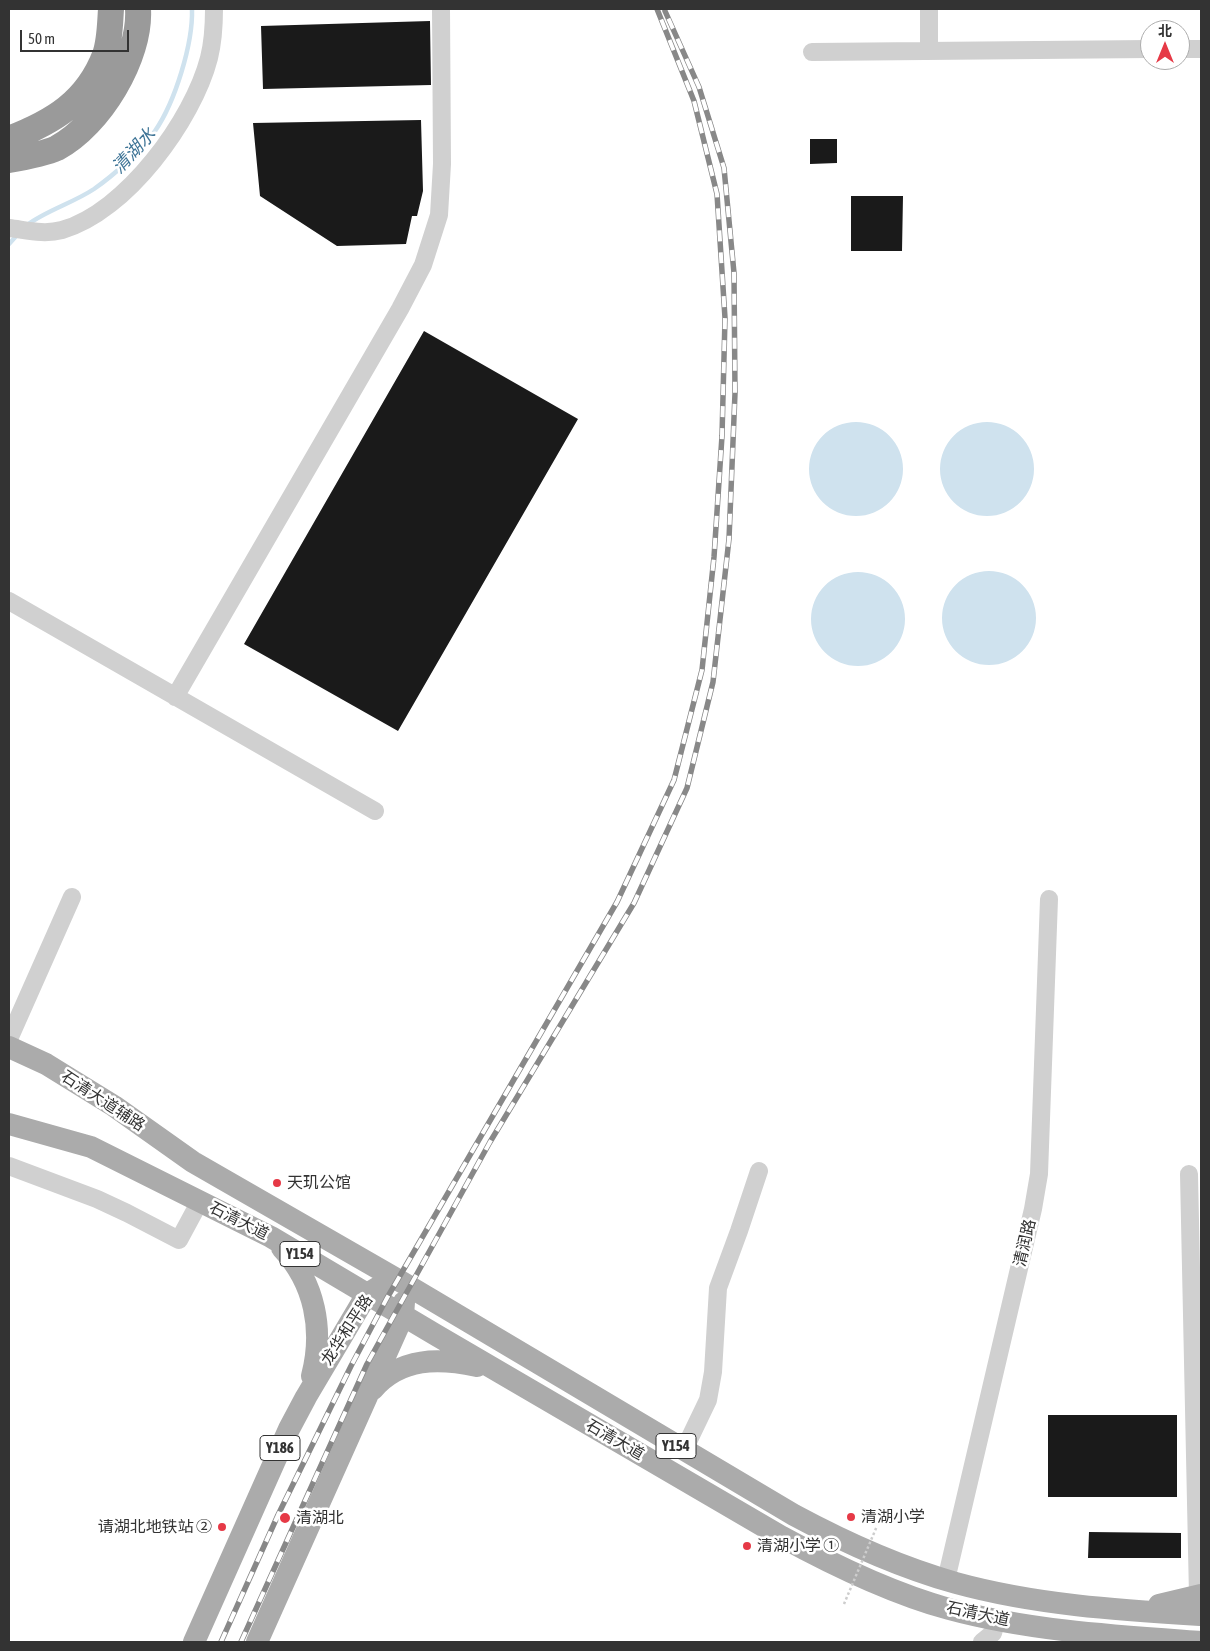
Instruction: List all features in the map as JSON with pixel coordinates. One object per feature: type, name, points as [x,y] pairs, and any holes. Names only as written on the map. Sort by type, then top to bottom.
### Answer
[{"type":"highway","points":[[9,139],[38,128],[64,111],[88,87],[105,54],[111,9]]},
{"type":"highway","points":[[9,160],[56,148],[85,127],[112,95],[131,54],[138,9]]},
{"type":"main road","name":"石清大道辅路","points":[[9,1047],[46,1064],[114,1106],[193,1162]]},
{"type":"main road","name":"石清大道","points":[[9,1124],[91,1147],[271,1236],[402,1316],[820,1558],[862,1577],[949,1609],[997,1620],[1134,1637],[1201,1642]]},
{"type":"main road","name":"石清大道","points":[[193,1162],[400,1281],[786,1510],[828,1534],[868,1552],[946,1580],[1039,1601],[1124,1610],[1200,1602]]},
{"type":"main road","points":[[271,1236],[290,1256],[306,1281],[316,1310],[318,1335],[316,1354],[306,1396]]},
{"type":"main road","name":"龙华和平路","points":[[194,1642],[289,1429],[306,1396],[366,1294],[389,1282],[400,1281]]},
{"type":"main road","points":[[257,1642],[402,1316],[404,1304],[400,1281]]},
{"type":"main road","points":[[366,1396],[380,1381],[394,1371],[411,1364],[431,1361],[456,1362],[479,1366],[502,1374]]},
{"type":"main road","points":[[1048,1627],[1078,1642]]},
{"type":"street","points":[[9,228],[38,232],[62,230],[84,220],[122,194],[165,146],[193,99],[205,68],[211,44],[214,9]]},
{"type":"street","points":[[175,696],[400,309],[423,265],[440,207],[442,164],[441,9]]},
{"type":"street","points":[[928,9],[929,51]]},
{"type":"street","points":[[812,52],[1140,49]]},
{"type":"street","points":[[9,601],[375,811]]},
{"type":"street","points":[[9,1039],[72,897]]},
{"type":"street","name":"清润路","points":[[946,1580],[1033,1209],[1038,1174],[1049,899]]},
{"type":"street","points":[[9,1166],[97,1199],[179,1240],[200,1201]]},
{"type":"street","points":[[684,1450],[708,1400],[713,1372],[718,1288],[758,1171]]},
{"type":"street","points":[[1189,1174],[1200,1602]]},
{"type":"street","points":[[982,1642],[992,1633],[997,1620]]},
{"type":"path","points":[[844,1604],[877,1526]]},
{"type":"water","points":[[856,422],[874,426],[889,436],[899,451],[903,469],[899,487],[889,502],[874,512],[856,516],[838,512],[823,502],[813,487],[809,469],[813,451],[823,436],[838,426]]},
{"type":"water","points":[[987,422],[1005,426],[1020,436],[1030,451],[1034,469],[1030,487],[1020,502],[1005,512],[987,516],[969,512],[954,502],[944,487],[940,469],[944,451],[954,436],[969,426]]},
{"type":"water","points":[[989,571],[1007,575],[1022,585],[1032,600],[1036,618],[1032,636],[1022,651],[1007,661],[989,665],[971,661],[956,651],[946,636],[942,618],[946,600],[956,585],[971,575]]},
{"type":"water","points":[[858,572],[876,576],[891,586],[901,601],[905,619],[901,637],[891,652],[876,662],[858,666],[840,662],[825,652],[815,637],[811,619],[815,601],[825,586],[840,576]]},
{"type":"building","points":[[430,21],[431,85],[263,89],[261,26]]},
{"type":"building","points":[[421,120],[423,191],[417,216],[412,216],[406,244],[337,246],[260,196],[253,123]]},
{"type":"building","points":[[810,139],[837,139],[837,163],[810,164]]},
{"type":"building","points":[[851,196],[903,196],[902,251],[851,251]]},
{"type":"building","points":[[424,331],[578,419],[398,731],[244,644]]},
{"type":"building","points":[[1048,1415],[1177,1415],[1177,1497],[1048,1497]]},
{"type":"building","points":[[1089,1532],[1181,1533],[1181,1558],[1088,1558]]},
{"type":"waterway","name":"清湖水","points":[[27,225],[94,189],[127,162],[149,139],[162,119],[176,89],[186,55],[192,23],[192,9]]},
{"type":"waterway","name":"清湖水","points":[[9,244],[18,234]]},
{"type":"railway","points":[[221,1642],[278,1515],[351,1366],[387,1298],[617,902],[674,780],[702,670],[714,557],[722,436],[725,318],[717,194],[694,101],[657,9]]},
{"type":"railway","points":[[241,1642],[367,1364],[490,1142],[634,903],[687,788],[713,682],[729,539],[735,393],[734,273],[724,168],[699,87],[665,11]]},
{"type":"place","name":"天玑公馆","points":[[277,1183]]},
{"type":"place","name":"清湖小学","points":[[851,1517]]},
{"type":"place","name":"清湖北","points":[[285,1518]]},
{"type":"place","name":"请湖北地铁站 ②","points":[[222,1527]]},
{"type":"place","name":"清湖小学 ①","points":[[747,1546]]}]
